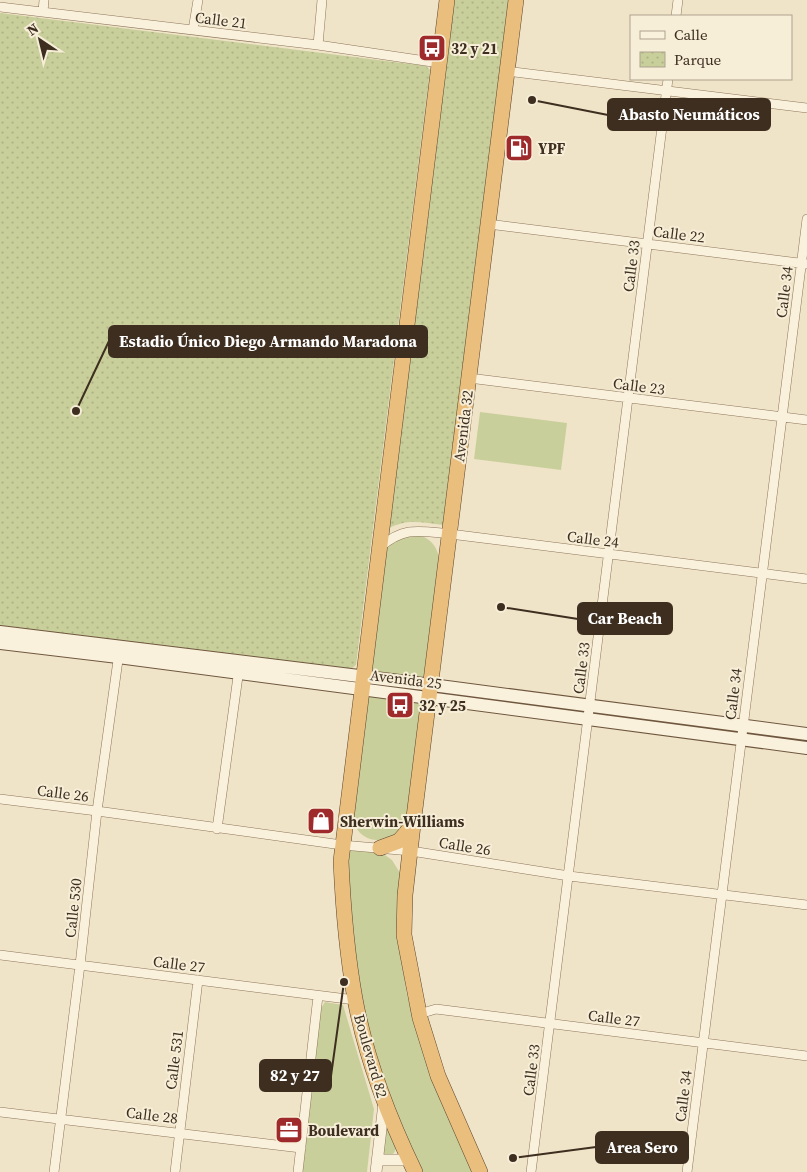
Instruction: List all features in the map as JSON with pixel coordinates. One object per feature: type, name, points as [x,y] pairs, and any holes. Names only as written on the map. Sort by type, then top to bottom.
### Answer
[{"type":"highway","points":[[342,845],[364,684],[379,547],[405,351],[447,0]]},
{"type":"highway","name":"Avenida 32","points":[[411,851],[516,0]]},
{"type":"highway","points":[[380,848],[399,841],[413,825]]},
{"type":"highway","name":"Boulevard 82","points":[[342,845],[343,902],[355,1000],[384,1101],[413,1166]]},
{"type":"highway","points":[[411,851],[405,895],[404,935],[419,1014],[438,1076],[480,1172]]},
{"type":"main road","name":"Avenida 25","points":[[0,632],[119,652],[364,684],[590,706],[807,734]]},
{"type":"main road","name":"Avenida 25","points":[[0,644],[119,652]]},
{"type":"main road","name":"Avenida 25","points":[[431,692],[589,720],[807,748]]},
{"type":"street","points":[[43,12],[44,0]]},
{"type":"street","points":[[193,30],[198,0]]},
{"type":"street","points":[[318,45],[322,0]]},
{"type":"street","points":[[676,15],[678,0]]},
{"type":"street","name":"Calle 21","points":[[0,7],[318,45],[439,63]]},
{"type":"street","points":[[506,71],[807,108]]},
{"type":"street","name":"Calle 33","points":[[531,1172],[668,80]]},
{"type":"street","name":"Calle 34","points":[[687,1172],[782,417],[804,263],[807,219]]},
{"type":"street","name":"Calle 22","points":[[488,224],[804,263]]},
{"type":"street","name":"Calle 23","points":[[468,378],[807,420]]},
{"type":"street","name":"Calle 24","points":[[379,547],[403,532],[416,531],[807,579]]},
{"type":"street","name":"Calle 530","points":[[54,1172],[97,811],[119,652]]},
{"type":"street","points":[[217,829],[240,667]]},
{"type":"street","name":"Calle 26","points":[[0,799],[342,845],[411,851],[569,876],[807,904]]},
{"type":"street","name":"Calle 27","points":[[0,955],[355,1000]]},
{"type":"street","name":"Calle 531","points":[[175,1172],[198,980]]},
{"type":"street","points":[[298,1172],[318,996]]},
{"type":"street","name":"Calle 27","points":[[419,1014],[436,1009],[807,1056]]},
{"type":"street","points":[[376,1172],[384,1101]]},
{"type":"street","name":"Calle 28","points":[[0,1112],[301,1148]]},
{"type":"street","points":[[377,1160],[413,1166]]},
{"type":"green space","points":[[451,0],[510,0],[443,525],[408,522],[388,529]]},
{"type":"green space","points":[[0,13],[426,66],[430,70],[356,665],[350,670],[0,626]]},
{"type":"green space","points":[[480,412],[567,423],[561,470],[474,459]]},
{"type":"green space","points":[[417,534],[427,538],[433,544],[438,552],[440,563],[426,677],[368,672],[383,554],[393,542]]},
{"type":"green space","points":[[365,694],[422,702],[409,818],[404,829],[396,835],[379,840],[373,840],[364,836],[351,821]]},
{"type":"green space","points":[[345,849],[382,853],[392,860],[400,873],[401,957],[407,995],[434,1084],[476,1172],[419,1172],[373,1052],[351,940]]},
{"type":"green space","points":[[325,1002],[343,1005],[374,1109],[367,1172],[302,1172],[319,1011]]},
{"type":"green space","points":[[386,1126],[396,1148],[394,1153],[388,1157],[382,1155]]},
{"type":"place","name":"32 y 21","points":[[432,48]]},
{"type":"place","name":"Abasto Neumáticos","points":[[532,100]]},
{"type":"place","name":"YPF","points":[[519,148]]},
{"type":"place","name":"Estadio Único Diego Armando Maradona","points":[[76,411]]},
{"type":"place","name":"Car Beach","points":[[501,607]]},
{"type":"place","name":"32 y 25","points":[[400,705]]},
{"type":"place","name":"Sherwin-Williams","points":[[321,821]]},
{"type":"place","name":"82 y 27","points":[[344,982]]},
{"type":"place","name":"Boulevard","points":[[289,1130]]},
{"type":"place","name":"Area Sero","points":[[513,1158]]}]
